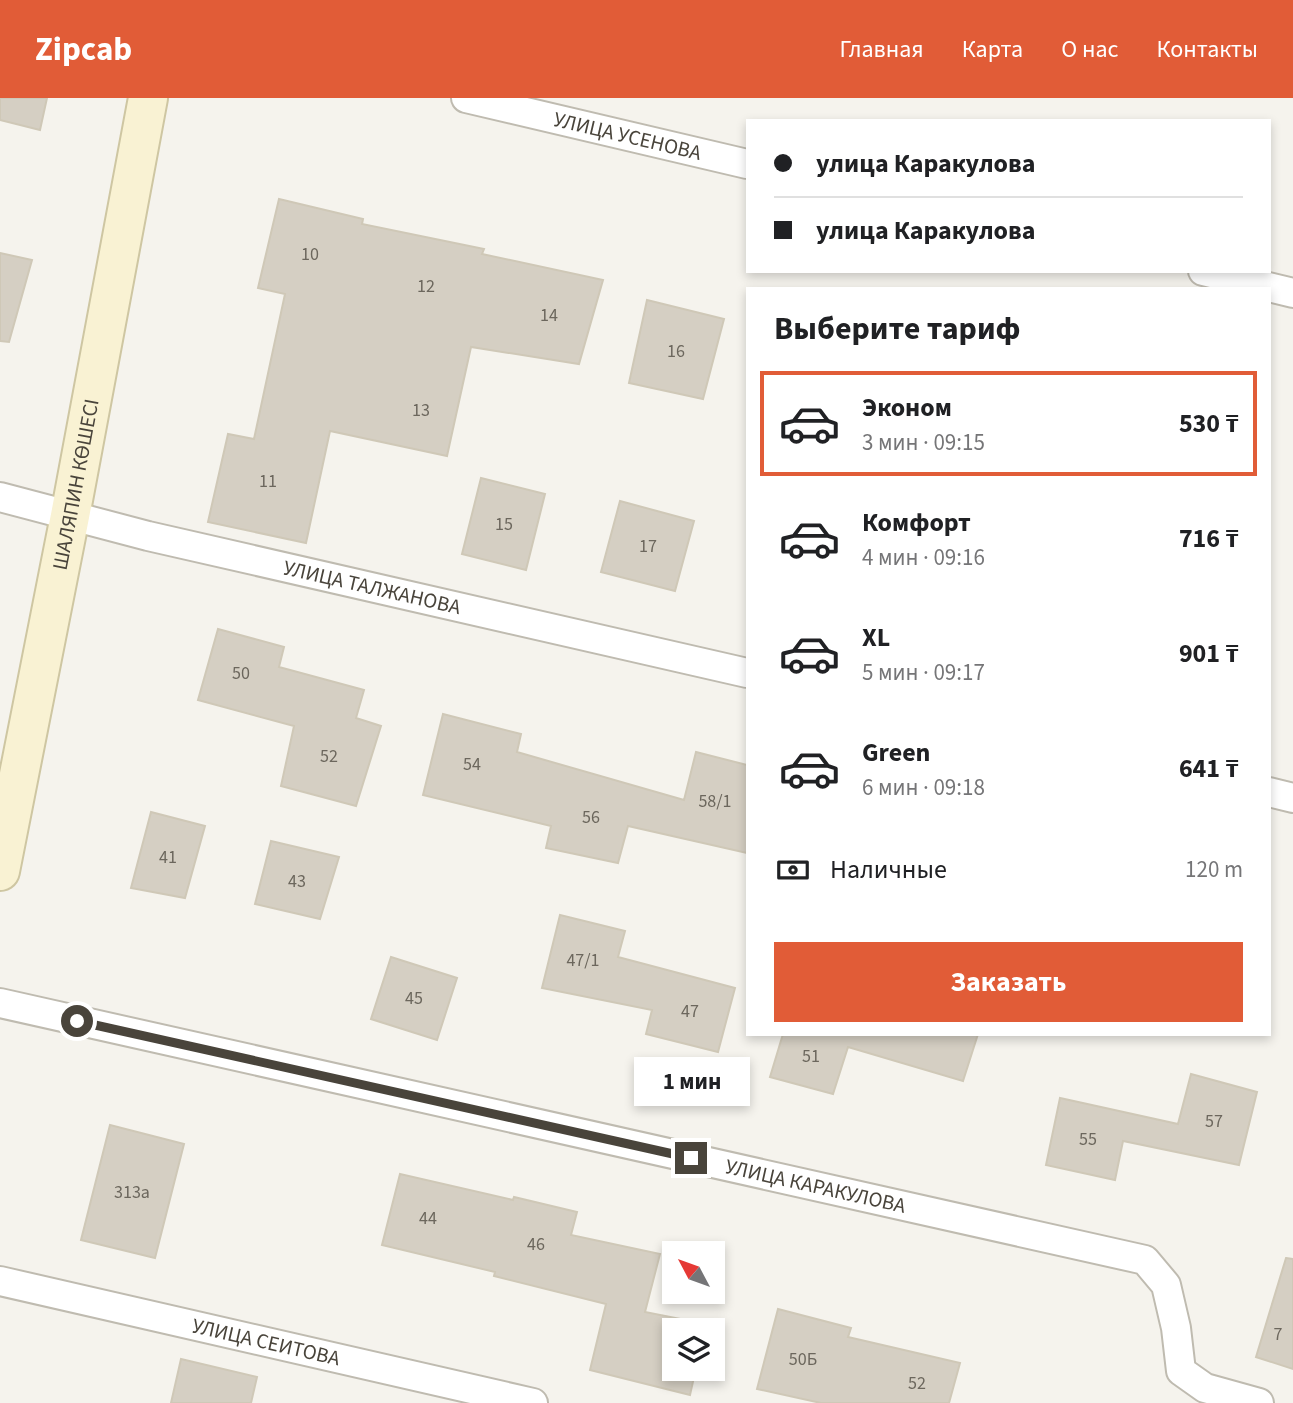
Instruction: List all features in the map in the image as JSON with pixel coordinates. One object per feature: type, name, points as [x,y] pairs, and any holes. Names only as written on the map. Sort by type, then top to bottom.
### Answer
[{"type":"main road","name":"ШАЛЯПИН КӨШЕСІ","points":[[0,871],[148,98]]},
{"type":"street","name":"УЛИЦА УСЕНОВА","points":[[466,98],[746,164]]},
{"type":"street","points":[[1212,273],[1293,292]]},
{"type":"street","name":"УЛИЦА ТАЛЖАНОВА","points":[[0,498],[148,536],[746,673]]},
{"type":"street","points":[[1271,792],[1293,798]]},
{"type":"street","name":"УЛИЦА КАРАКУЛОВА","points":[[0,1003],[1145,1259],[1166,1285],[1176,1328],[1181,1371],[1205,1388],[1259,1403]]},
{"type":"street","name":"УЛИЦА СЕИТОВА","points":[[0,1280],[533,1403]]},
{"type":"building","points":[[0,98],[47,98],[40,130],[0,120]]},
{"type":"building","points":[[279,199],[363,219],[362,224],[484,249],[482,254],[603,280],[579,364],[471,347],[447,456],[330,431],[306,543],[208,522],[228,434],[254,439],[285,294],[258,288]]},
{"type":"building","points":[[0,253],[32,260],[9,342],[0,341]]},
{"type":"building","points":[[647,300],[724,319],[703,399],[629,383]]},
{"type":"building","points":[[481,478],[545,494],[526,570],[462,554]]},
{"type":"building","points":[[620,501],[694,521],[675,591],[601,572]]},
{"type":"building","points":[[218,629],[284,647],[279,667],[364,690],[356,718],[381,726],[356,806],[281,786],[294,726],[198,700]]},
{"type":"building","points":[[443,714],[521,734],[517,752],[684,800],[696,752],[746,765],[746,853],[628,826],[618,863],[546,848],[551,826],[423,795]]},
{"type":"building","points":[[151,812],[205,826],[185,898],[131,888]]},
{"type":"building","points":[[271,841],[339,857],[320,919],[255,904]]},
{"type":"building","points":[[560,915],[625,931],[618,957],[735,988],[718,1052],[646,1034],[652,1010],[542,988]]},
{"type":"building","points":[[391,957],[457,978],[437,1040],[371,1019]]},
{"type":"building","points":[[782,1036],[977,1036],[963,1081],[848,1047],[833,1094],[770,1077]]},
{"type":"building","points":[[1191,1074],[1257,1092],[1239,1165],[1123,1141],[1115,1180],[1046,1165],[1060,1098],[1178,1124]]},
{"type":"building","points":[[110,1125],[184,1144],[155,1258],[81,1240]]},
{"type":"building","points":[[400,1174],[577,1212],[571,1235],[660,1254],[645,1312],[676,1318],[662,1318],[662,1381],[693,1381],[690,1395],[590,1370],[606,1304],[494,1276],[495,1272],[382,1245]]},
{"type":"building","points":[[1286,1258],[1293,1259],[1293,1369],[1256,1357]]},
{"type":"building","points":[[778,1309],[851,1328],[848,1337],[960,1363],[949,1403],[821,1403],[757,1389]]},
{"type":"building","points":[[181,1359],[257,1377],[251,1403],[171,1403]]},
{"type":"route","points":[[77,1021],[691,1158]]}]
